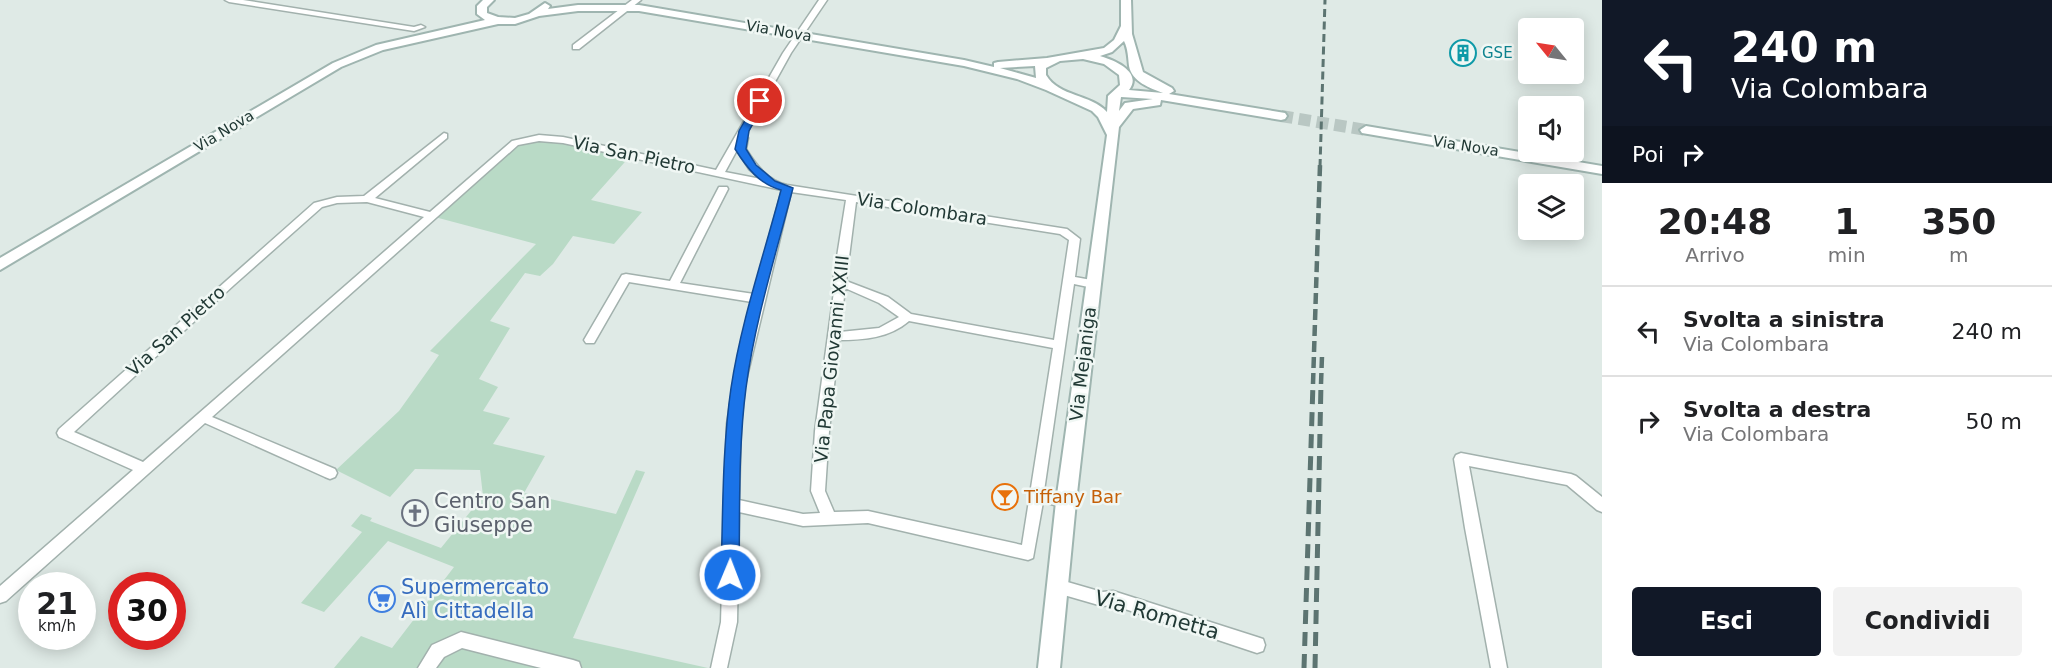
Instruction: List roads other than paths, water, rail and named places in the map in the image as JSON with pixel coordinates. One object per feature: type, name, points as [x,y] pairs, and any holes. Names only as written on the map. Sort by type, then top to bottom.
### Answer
[{"type":"main road","name":"Via Nova","points":[[462,28],[482,14],[482,6],[489,0]]},
{"type":"main road","name":"Via Nova","points":[[539,13],[544,9],[546,0],[593,7]]},
{"type":"main road","name":"Via Mejaniga","points":[[1049,668],[1066,502],[1113,141],[1115,123],[1112,110],[1117,94],[1126,86],[1126,0]]},
{"type":"main road","name":"Via Nova","points":[[0,265],[337,65],[380,47],[462,28],[525,18],[539,13],[632,3],[964,63],[1021,77],[1050,87]]},
{"type":"main road","points":[[482,14],[500,21]]},
{"type":"main road","points":[[1079,56],[1112,48],[1127,29]]},
{"type":"main road","name":"Via Mejaniga","points":[[1127,29],[1132,44],[1134,67],[1139,77],[1149,84],[1191,101]]},
{"type":"main road","points":[[1113,141],[1107,121],[1098,109],[1050,87],[1042,80],[1039,73],[1040,67],[1046,61],[1066,56],[1101,60],[1155,91],[1215,106],[1281,116]]},
{"type":"main road","name":"Via Nova","points":[[964,63],[1018,66],[1046,61]]},
{"type":"main road","points":[[1068,95],[1092,98],[1117,94],[1191,101]]},
{"type":"main road","points":[[1115,123],[1129,106],[1135,104],[1152,101],[1191,101]]},
{"type":"main road","name":"Via Nova","points":[[1366,130],[1602,170]]},
{"type":"street","points":[[229,0],[414,29],[421,27]]},
{"type":"street","points":[[720,172],[787,53],[823,0]]},
{"type":"street","points":[[576,47],[632,3]]},
{"type":"street","points":[[744,131],[741,149],[752,167],[771,184]]},
{"type":"street","points":[[367,199],[444,136]]},
{"type":"street","name":"Via San Pietro","points":[[0,596],[515,143],[544,137],[720,172]]},
{"type":"street","name":"Via Colombara","points":[[720,172],[787,188],[1063,231],[1075,239],[1069,279]]},
{"type":"street","points":[[719,668],[729,622],[734,424],[739,385],[787,188]]},
{"type":"street","points":[[672,286],[723,189]]},
{"type":"street","name":"Via Papa Giovanni XXIII","points":[[829,518],[818,490],[822,431],[851,198]]},
{"type":"street","name":"Via San Pietro","points":[[144,469],[64,433],[318,205],[337,200],[367,199],[431,216]]},
{"type":"street","points":[[590,340],[626,278],[758,300]]},
{"type":"street","points":[[732,504],[803,520],[868,517],[1029,553],[1069,279],[1093,284]]},
{"type":"street","points":[[839,282],[875,294],[895,305],[908,317],[1059,345]]},
{"type":"street","points":[[834,336],[869,336],[897,327],[908,317]]},
{"type":"street","points":[[211,422],[330,473]]},
{"type":"street","points":[[1499,668],[1461,459],[1571,480],[1602,506]]},
{"type":"street","points":[[1037,495],[1066,502]]},
{"type":"street","name":"Via Rometta","points":[[1057,586],[1102,599],[1113,598],[1257,645]]},
{"type":"street","points":[[426,668],[438,651],[461,640],[573,668]]},
{"type":"tunnel","points":[[1281,116],[1366,130]]},
{"type":"railway","points":[[1320,167],[1325,0]]},
{"type":"railway","points":[[1313,384],[1320,165]]},
{"type":"railway","points":[[1321,384],[1322,356]]},
{"type":"railway","points":[[1304,668],[1313,383]]},
{"type":"railway","points":[[1315,668],[1321,383]]},
{"type":"place","name":"GSE","points":[[1463,53]]},
{"type":"place","name":"Tiffany Bar","points":[[1005,497]]},
{"type":"place","name":"Centro San Giuseppe","points":[[415,513]]},
{"type":"place","name":"Supermercato Alì Cittadella","points":[[382,599]]}]
